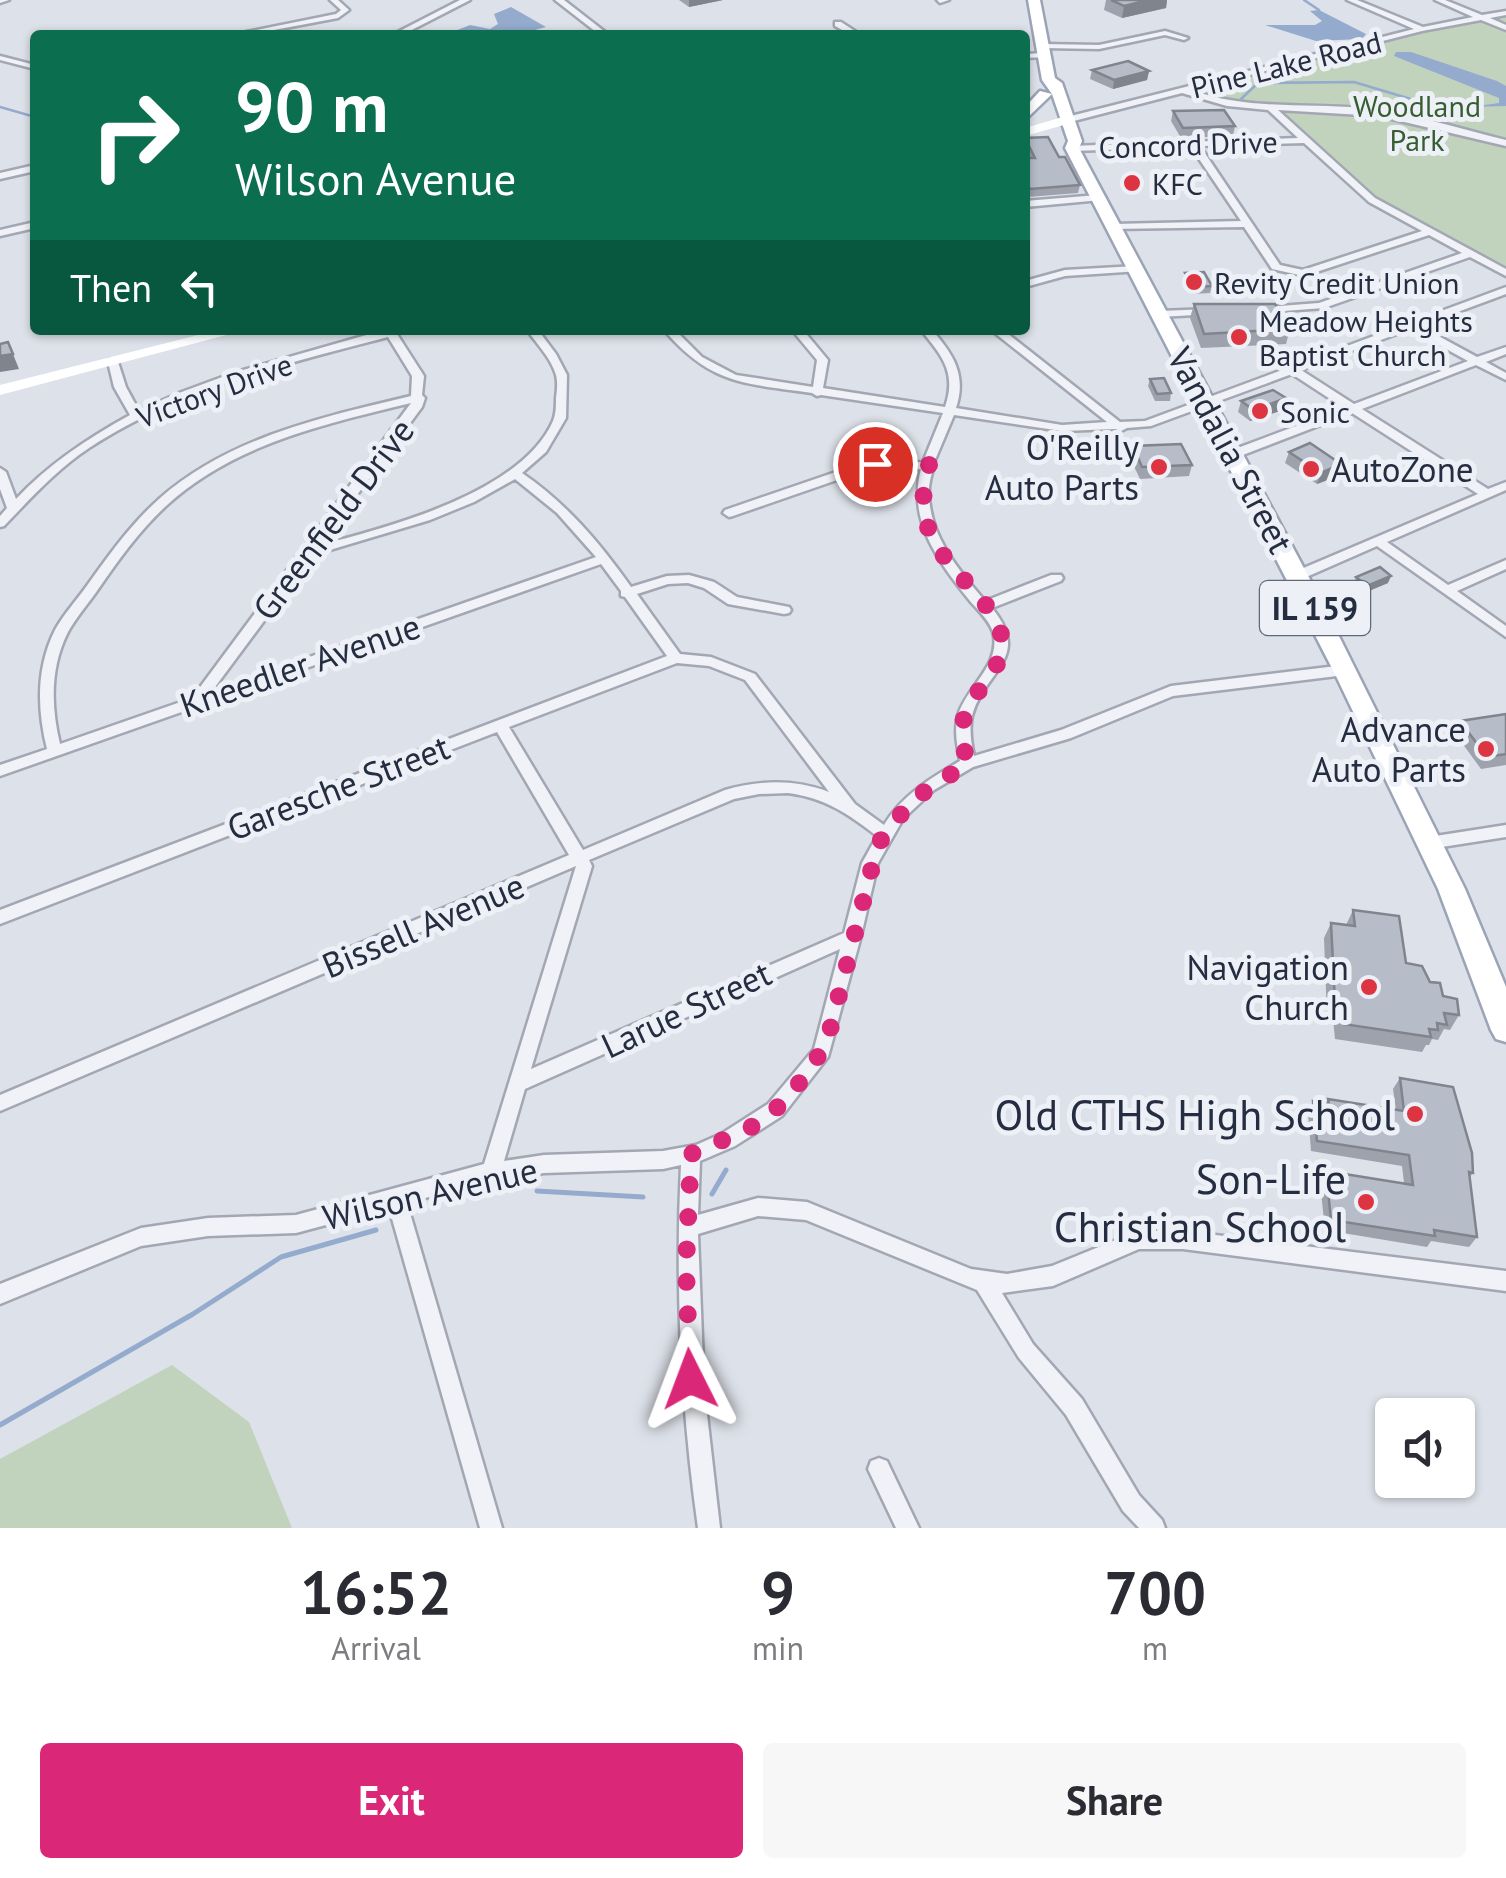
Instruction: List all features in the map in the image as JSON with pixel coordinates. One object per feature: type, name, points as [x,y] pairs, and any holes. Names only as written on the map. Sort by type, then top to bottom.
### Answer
[{"type":"main road","name":"Vandalia Street","points":[[1034,0],[1047,87],[1060,122],[1062,142],[1072,148],[1299,576],[1477,944],[1506,1030]]},
{"type":"main road","points":[[1030,109],[1047,87]]},
{"type":"main road","points":[[1030,129],[1060,122]]},
{"type":"main road","points":[[0,390],[218,335]]},
{"type":"street","points":[[261,30],[343,14],[334,0]]},
{"type":"street","points":[[406,30],[466,0]]},
{"type":"street","points":[[560,0],[599,30]]},
{"type":"street","points":[[1352,0],[1422,29]]},
{"type":"street","points":[[1439,0],[1506,28]]},
{"type":"street","name":"Pine Lake Road","points":[[1060,122],[1422,29],[1506,13]]},
{"type":"street","points":[[838,24],[848,30]]},
{"type":"street","points":[[1030,55],[1164,34]]},
{"type":"street","points":[[0,58],[30,67]]},
{"type":"street","points":[[1184,90],[1272,108],[1291,105],[1384,114],[1506,143]]},
{"type":"street","points":[[1272,108],[1359,191],[1506,274]]},
{"type":"street","name":"Concord Drive","points":[[1072,148],[1304,140]]},
{"type":"street","points":[[1194,144],[1283,272],[1304,273],[1428,232]]},
{"type":"street","points":[[0,176],[30,169]]},
{"type":"street","points":[[1030,204],[1098,198]]},
{"type":"street","points":[[1114,227],[1247,224]]},
{"type":"street","points":[[0,233],[30,227]]},
{"type":"street","points":[[1249,310],[1320,306],[1470,254]]},
{"type":"street","points":[[1030,283],[1065,273],[1136,269]]},
{"type":"street","points":[[675,335],[720,373],[817,393],[1062,428],[1121,428],[1147,424],[1506,290]]},
{"type":"street","points":[[1159,314],[1230,311]]},
{"type":"street","points":[[1410,324],[1506,377]]},
{"type":"street","name":"Victory Drive","points":[[0,523],[12,506],[60,464],[136,416],[233,376],[380,335]]},
{"type":"street","name":"Greenfield Drive","points":[[197,701],[410,418],[419,398],[415,368],[396,335]]},
{"type":"street","points":[[308,552],[429,517],[514,473],[543,446],[563,408],[560,369],[536,335]]},
{"type":"street","points":[[801,335],[822,360],[817,393]]},
{"type":"street","points":[[930,335],[953,363],[957,384],[922,490],[926,520],[940,549],[1000,630],[1003,651],[968,702],[961,734],[968,763]]},
{"type":"street","points":[[1002,335],[1121,428]]},
{"type":"street","points":[[1231,454],[1506,350]]},
{"type":"street","points":[[113,362],[120,387],[136,416]]},
{"type":"street","points":[[1290,368],[1500,490]]},
{"type":"street","points":[[55,752],[44,703],[54,647],[62,628],[164,502],[202,472],[266,440],[419,398]]},
{"type":"street","points":[[729,514],[862,467],[930,465]]},
{"type":"street","points":[[0,472],[12,506]]},
{"type":"street","points":[[514,473],[554,501],[676,658],[711,662],[750,677],[850,808],[884,834]]},
{"type":"street","points":[[1299,576],[1500,490]]},
{"type":"street","points":[[1378,541],[1506,632]]},
{"type":"street","name":"Kneedler Avenue","points":[[0,771],[601,560]]},
{"type":"street","points":[[1447,590],[1506,564]]},
{"type":"street","points":[[984,607],[1056,578]]},
{"type":"street","points":[[626,593],[667,580],[689,579],[709,585],[733,601],[784,610]]},
{"type":"street","name":"Garesche Street","points":[[0,916],[676,658]]},
{"type":"street","name":"Wilson Avenue","points":[[0,1294],[141,1237],[208,1227],[296,1224],[491,1171],[544,1164],[627,1164],[691,1154],[750,1128],[775,1110],[810,1071],[828,1038],[870,863],[884,834],[912,800],[968,763],[1066,734],[1189,686],[1345,670]]},
{"type":"street","points":[[491,1171],[580,881],[582,857],[500,724]]},
{"type":"street","name":"Bissell Avenue","points":[[0,1103],[746,790],[799,788],[820,792],[850,808]]},
{"type":"street","points":[[1429,842],[1506,832]]},
{"type":"street","name":"Larue Street","points":[[519,1083],[853,936]]},
{"type":"street","points":[[691,1154],[687,1228],[690,1379],[710,1528]]},
{"type":"street","points":[[396,1198],[491,1528]]},
{"type":"street","points":[[687,1228],[733,1211],[807,1210],[984,1282],[1030,1282],[1126,1243],[1153,1240],[1234,1244],[1506,1281]]},
{"type":"street","points":[[984,1282],[1026,1351],[1074,1407],[1132,1503],[1154,1528]]},
{"type":"street","points":[[879,1470],[908,1528]]},
{"type":"green space","name":"Woodland Park","points":[[1506,13],[1506,273],[1387,210],[1272,108],[1185,91],[1470,18]]},
{"type":"green space","points":[[172,1365],[249,1422],[292,1528],[0,1528],[0,1459]]},
{"type":"water","points":[[511,7],[546,27],[535,30],[458,30],[470,25],[490,29],[498,24],[494,14]]},
{"type":"water","points":[[1319,10],[1366,34],[1362,39],[1316,41],[1265,25],[1315,25],[1322,21],[1310,11]]},
{"type":"water","points":[[1396,52],[1411,52],[1497,81],[1506,86],[1506,106],[1470,107],[1499,103],[1499,98],[1394,56]]},
{"type":"building","points":[[1111,0],[1149,0],[1124,6]]},
{"type":"building","points":[[1128,61],[1149,71],[1114,80],[1092,70]]},
{"type":"building","points":[[1224,110],[1235,126],[1183,128],[1173,111]]},
{"type":"building","points":[[1048,137],[1059,157],[1065,157],[1080,185],[1030,189],[1030,158],[1035,158],[1030,138]]},
{"type":"building","points":[[1204,272],[1212,286],[1193,287],[1185,273]]},
{"type":"building","points":[[1194,304],[1275,304],[1290,329],[1204,334]]},
{"type":"building","points":[[8,342],[13,354],[0,356],[0,344]]},
{"type":"building","points":[[1164,378],[1171,393],[1157,394],[1150,379]]},
{"type":"building","points":[[1273,390],[1286,398],[1254,410],[1241,401]]},
{"type":"building","points":[[1310,443],[1341,464],[1321,473],[1289,452]]},
{"type":"building","points":[[1181,444],[1192,465],[1142,467],[1133,446]]},
{"type":"building","points":[[1380,567],[1391,576],[1367,586],[1356,577]]},
{"type":"building","points":[[1506,714],[1506,754],[1487,757],[1460,721]]},
{"type":"building","name":"Navigation Church","points":[[1353,910],[1399,916],[1406,963],[1422,966],[1430,982],[1440,983],[1443,996],[1457,999],[1459,1015],[1444,1013],[1447,1025],[1437,1023],[1438,1030],[1429,1029],[1431,1037],[1343,1024],[1340,1004],[1335,1003],[1331,923],[1355,926]]},
{"type":"building","points":[[1400,1078],[1453,1087],[1472,1153],[1473,1173],[1469,1172],[1477,1237],[1434,1230],[1435,1236],[1331,1220],[1326,1171],[1413,1185],[1409,1155],[1317,1141],[1313,1101],[1329,1104],[1328,1099],[1404,1111]]},
{"type":"waterway","points":[[1304,0],[1319,10]]},
{"type":"waterway","points":[[1241,99],[1258,83],[1354,82],[1414,100],[1469,106]]},
{"type":"waterway","points":[[0,107],[30,116]]},
{"type":"waterway","points":[[712,1194],[726,1170]]},
{"type":"waterway","points":[[537,1191],[643,1197]]},
{"type":"waterway","points":[[0,1425],[193,1314],[281,1257],[376,1230]]},
{"type":"place","name":"KFC","points":[[1132,183]]},
{"type":"place","name":"Revity Credit Union","points":[[1194,282]]},
{"type":"place","name":"Meadow Heights Baptist Church","points":[[1239,337]]},
{"type":"place","name":"Sonic","points":[[1260,411]]},
{"type":"place","name":"O'Reilly Auto Parts","points":[[1159,467]]},
{"type":"place","name":"AutoZone","points":[[1311,469]]},
{"type":"place","name":"Advance Auto Parts","points":[[1486,749]]},
{"type":"place","name":"Navigation Church","points":[[1369,987]]},
{"type":"place","name":"Old CTHS High School","points":[[1415,1114]]},
{"type":"place","name":"Son-Life Christian School","points":[[1366,1202]]},
{"type":"route","points":[[690,1379],[686,1266],[691,1154],[728,1140],[775,1110],[796,1089],[822,1052],[878,844],[912,800],[968,763],[962,720],[968,702],[1000,661],[1003,651],[998,625],[931,534],[922,505],[930,465],[875,464]]}]
